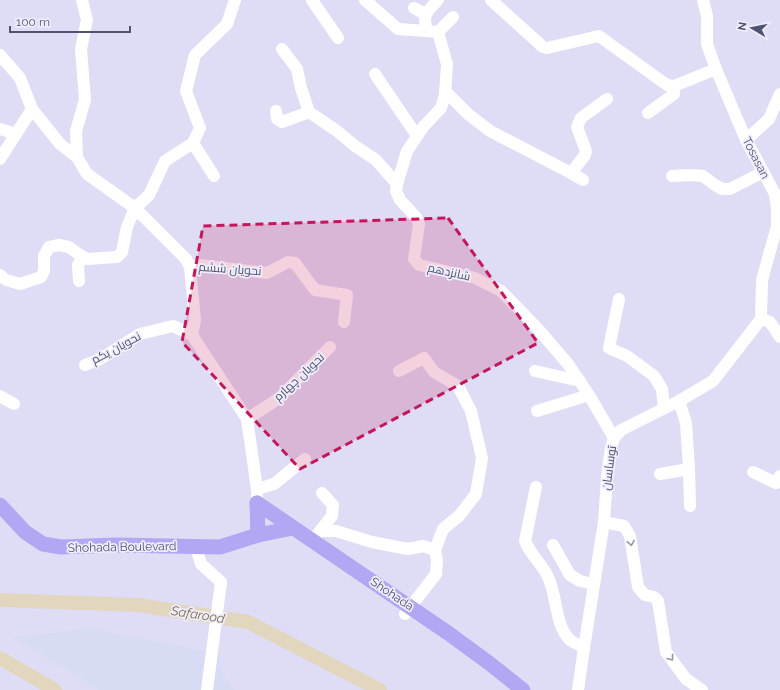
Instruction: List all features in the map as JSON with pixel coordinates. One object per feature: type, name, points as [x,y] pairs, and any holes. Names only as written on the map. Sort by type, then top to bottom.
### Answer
[{"type":"main road","name":"Shohada","points":[[257,496],[286,529],[489,663],[523,690]]},
{"type":"main road","points":[[257,496],[258,535]]},
{"type":"main road","name":"Shohada Boulevard","points":[[0,505],[25,532],[42,544],[61,547],[115,545],[220,547],[258,535],[286,529]]},
{"type":"main road","name":"Shohada","points":[[286,529],[316,536],[508,690]]},
{"type":"street","points":[[77,157],[76,131],[85,100],[81,48],[87,20],[82,0]]},
{"type":"street","points":[[0,276],[6,280],[20,284],[41,277],[44,271],[44,256],[49,247],[59,245],[69,247],[87,259],[117,257],[122,252],[127,227],[135,208],[149,195],[165,161],[193,143],[200,128],[186,91],[195,55],[227,24],[235,0]]},
{"type":"street","points":[[312,0],[338,38]]},
{"type":"street","points":[[365,0],[398,29],[432,32],[453,17]]},
{"type":"street","points":[[397,184],[407,151],[424,126],[441,108],[445,95],[447,64],[432,32],[424,23],[426,14],[438,0]]},
{"type":"street","points":[[491,0],[543,47],[547,48],[599,36],[667,85],[674,86],[716,69]]},
{"type":"street","name":"Tosasan","points":[[703,0],[707,16],[707,44],[716,69],[746,140],[775,194],[778,226],[762,280],[761,319]]},
{"type":"street","points":[[414,8],[426,14]]},
{"type":"street","points":[[282,50],[296,69],[309,112],[376,160],[397,184]]},
{"type":"street","points":[[0,55],[20,78],[32,109],[60,144],[77,157],[86,174],[135,208],[186,259],[190,267],[195,320],[192,336],[247,419],[257,496],[305,459]]},
{"type":"street","points":[[375,74],[417,136]]},
{"type":"street","points":[[648,114],[674,94],[674,86]]},
{"type":"street","points":[[445,90],[468,114],[490,131],[583,180]]},
{"type":"street","points":[[746,140],[769,119],[780,94]]},
{"type":"street","points":[[571,173],[585,155],[586,151],[577,127],[578,123],[581,118],[607,99]]},
{"type":"street","points":[[0,159],[32,109]]},
{"type":"street","points":[[276,111],[277,119],[282,122],[309,112]]},
{"type":"street","points":[[0,129],[16,134]]},
{"type":"street","points":[[193,143],[214,176]]},
{"type":"street","points":[[672,176],[703,176],[722,189],[730,189],[763,172]]},
{"type":"street","name":"شانزدهم","points":[[397,184],[396,191],[400,200],[416,217],[419,224],[414,259],[419,265],[475,278],[501,291],[538,329],[568,364],[589,395],[614,438]]},
{"type":"street","points":[[78,281],[78,265],[83,257]]},
{"type":"street","name":"نحویان ششم","points":[[190,267],[200,265],[267,272],[288,262],[295,263],[315,290],[347,295],[344,322]]},
{"type":"street","points":[[619,299],[609,348],[627,356],[654,376],[662,389],[664,408]]},
{"type":"street","points":[[761,319],[770,322],[780,337]]},
{"type":"street","name":"توساسان","points":[[578,690],[604,522],[607,476],[614,438],[621,430],[679,401],[713,381],[761,319]]},
{"type":"street","name":"نحویان یکم","points":[[84,365],[100,359],[140,334],[173,326],[192,336]]},
{"type":"street","name":"نحویان چهارم","points":[[247,419],[278,399],[330,348]]},
{"type":"street","points":[[399,371],[424,358],[434,372],[458,386],[471,412],[482,458],[476,494],[459,516],[443,530],[435,550],[437,561],[436,574],[408,610]]},
{"type":"street","points":[[535,372],[580,381]]},
{"type":"street","points":[[537,412],[589,395]]},
{"type":"street","points":[[0,396],[14,404]]},
{"type":"street","points":[[679,401],[686,423],[690,506]]},
{"type":"street","points":[[660,474],[689,469]]},
{"type":"street","points":[[753,472],[776,483],[780,476]]},
{"type":"street","points":[[536,487],[525,541],[548,577],[557,606],[561,627],[570,640],[584,648]]},
{"type":"street","points":[[316,536],[332,516],[333,505],[322,492]]},
{"type":"street","points":[[604,522],[624,526],[630,536],[638,587],[645,595],[654,597],[658,601],[666,652],[686,679],[702,690]]},
{"type":"street","points":[[316,536],[336,531],[372,542],[408,549],[423,546],[435,550]]},
{"type":"street","points":[[553,545],[570,575],[580,581],[594,584]]},
{"type":"street","points":[[196,546],[201,564],[221,582],[207,690]]},
{"type":"highlighted area","points":[[448,218],[538,343],[300,469],[182,342],[203,226]]},
{"type":"shaded area","points":[[0,0],[780,0],[780,690],[0,690]]},
{"type":"shaded area","points":[[91,629],[220,654],[219,669],[234,690],[100,690],[12,637]]},
{"type":"waterway","name":"Safarood","points":[[0,600],[138,605],[248,622],[380,690]]},
{"type":"waterway","name":"Safarood","points":[[0,658],[55,690]]}]
